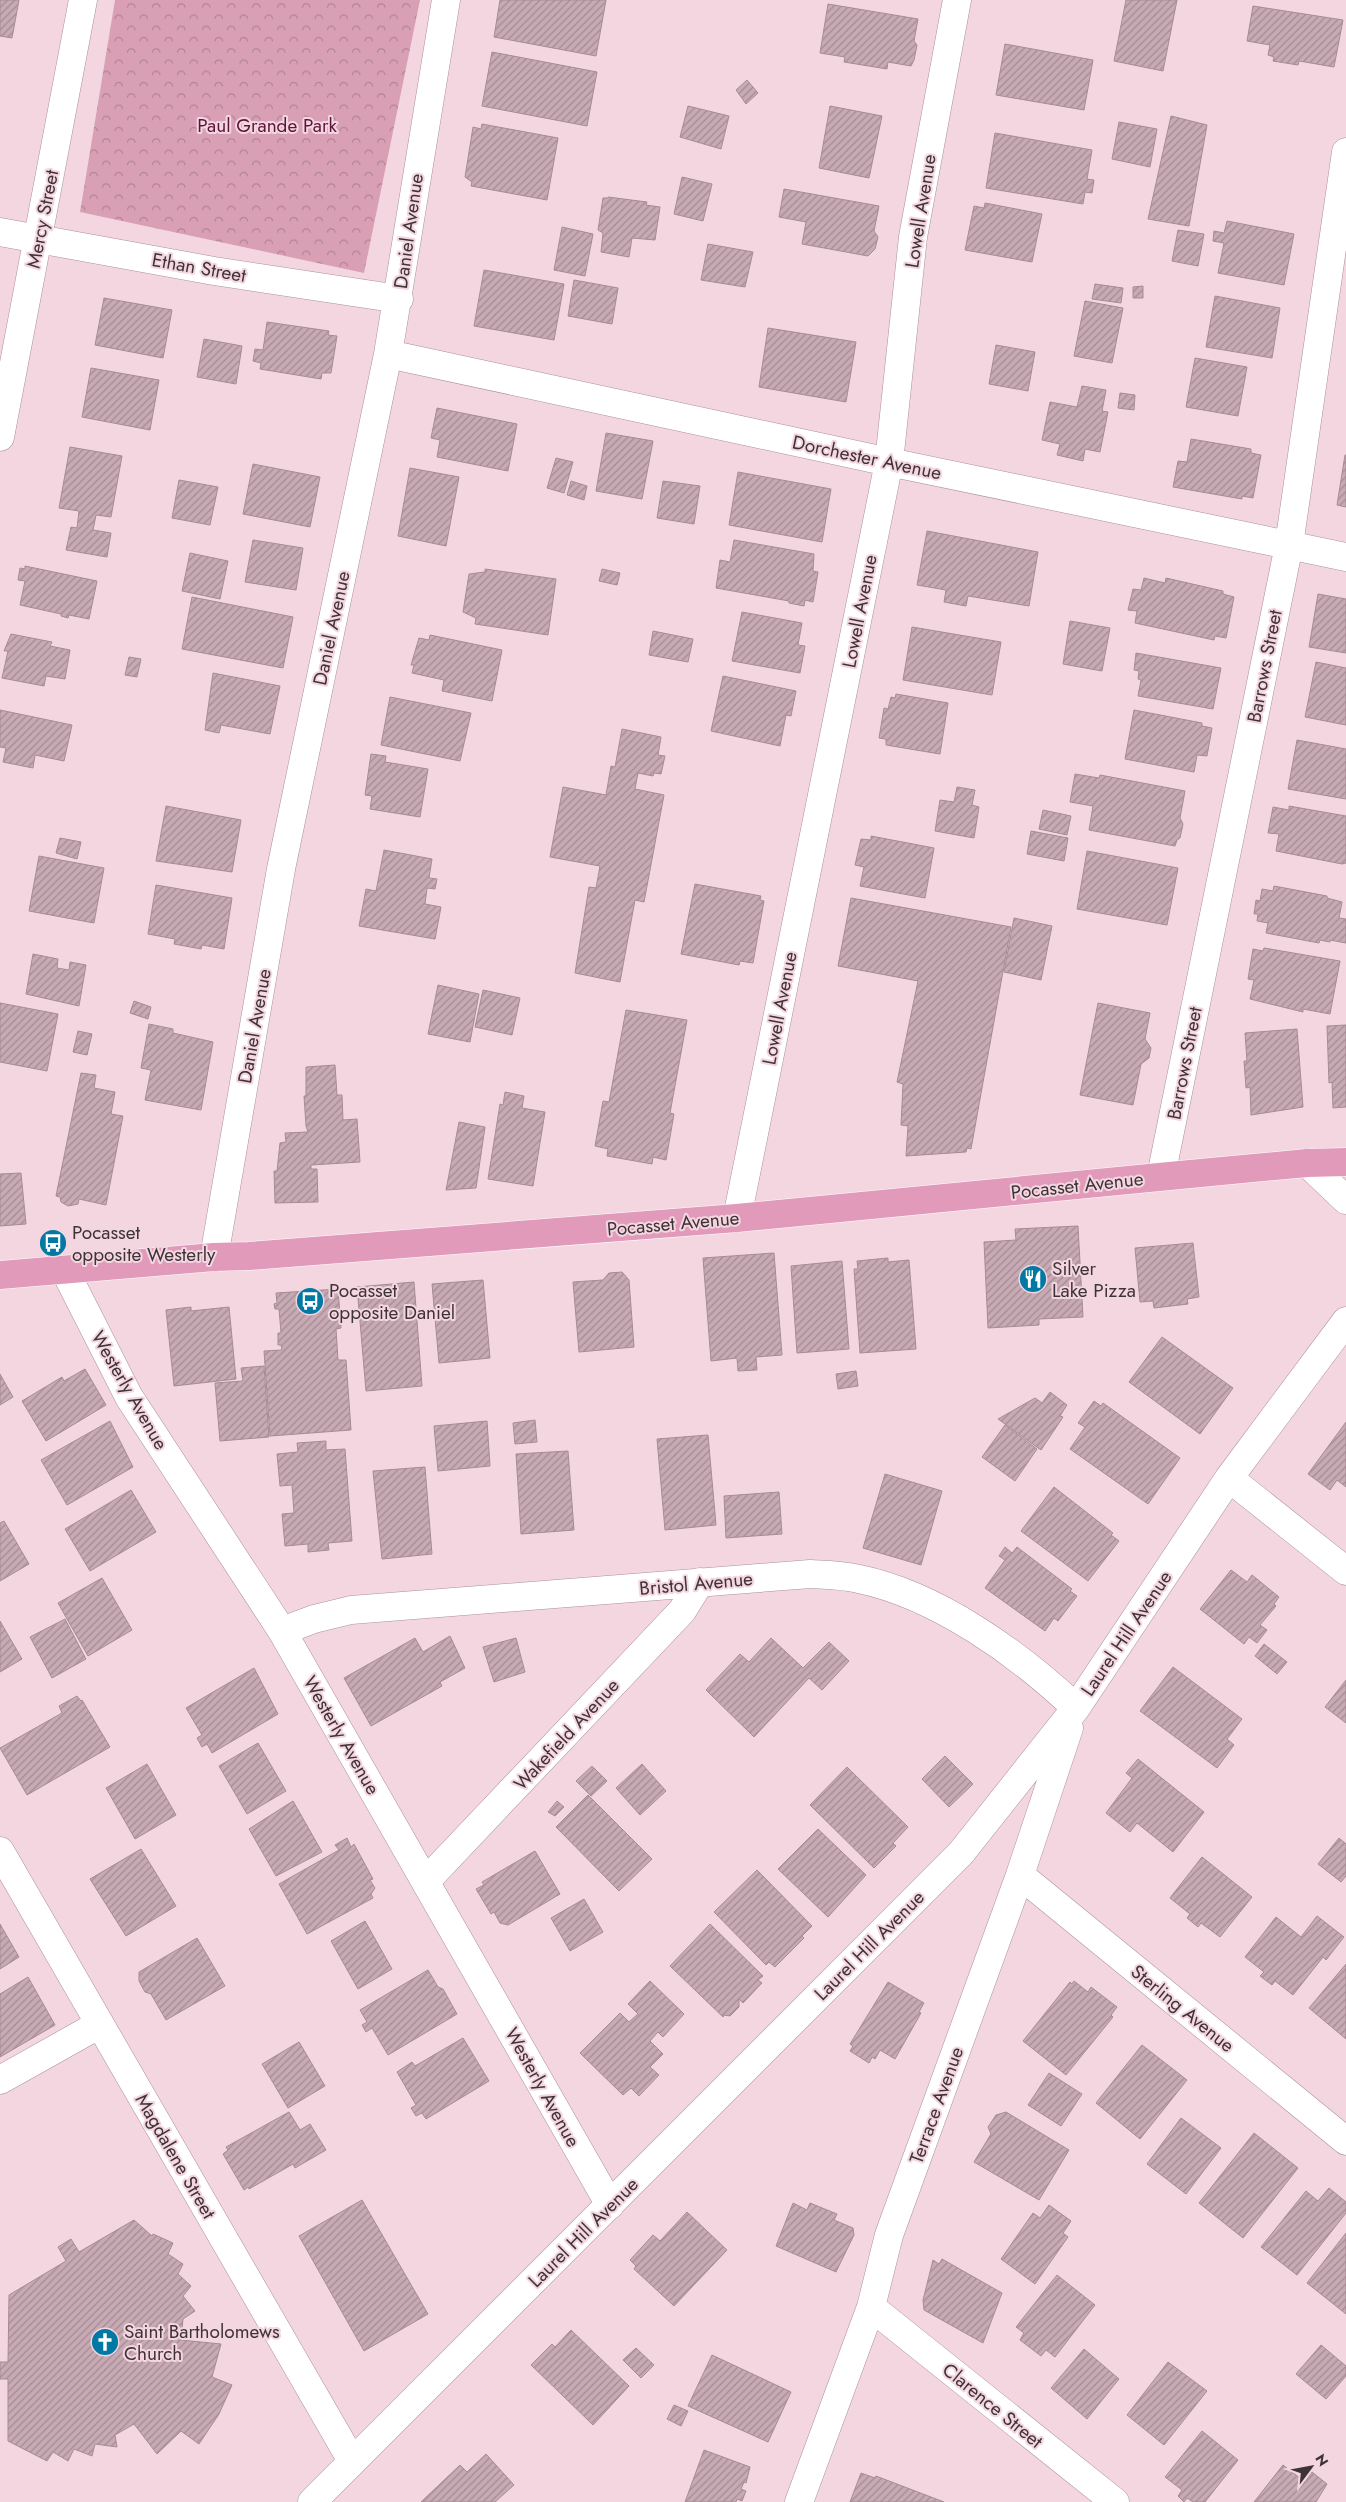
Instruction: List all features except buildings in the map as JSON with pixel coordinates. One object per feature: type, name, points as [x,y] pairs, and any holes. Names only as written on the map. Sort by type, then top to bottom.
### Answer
[{"type":"main road","name":"Pocasset Avenue","points":[[0,1275],[737,1218],[1161,1176],[1307,1163],[1346,1162]]},
{"type":"street","name":"Mercy Street","points":[[0,437],[83,0]]},
{"type":"street","name":"Daniel Avenue","points":[[214,1257],[281,869],[388,354],[424,121],[446,0]]},
{"type":"street","name":"Lowell Avenue","points":[[737,1218],[889,462],[913,237],[957,0]]},
{"type":"street","name":"Barrows Street","points":[[1161,1176],[1289,545],[1343,186],[1346,152]]},
{"type":"street","name":"Ethan Street","points":[[0,232],[214,270],[398,299]]},
{"type":"street","name":"Dorchester Avenue","points":[[388,354],[889,462],[1346,557]]},
{"type":"street","points":[[1307,1163],[1346,1200]]},
{"type":"street","name":"Westerly Avenue","points":[[65,1271],[129,1397],[282,1631],[610,2205]]},
{"type":"street","name":"Laurel Hill Avenue","points":[[312,2502],[961,1853],[1076,1708],[1229,1478],[1346,1321]]},
{"type":"street","points":[[1229,1478],[1346,1571]]},
{"type":"street","name":"Bristol Avenue","points":[[282,1631],[314,1619],[351,1610],[810,1574],[859,1578],[902,1592],[968,1624],[1051,1684],[1076,1708]]},
{"type":"street","name":"Wakefield Avenue","points":[[426,1881],[682,1610],[700,1582]]},
{"type":"street","name":"Terrace Avenue","points":[[799,2502],[871,2307],[890,2234],[1020,1875],[1076,1708]]},
{"type":"street","name":"Magdalene Street","points":[[0,1852],[352,2461]]},
{"type":"street","name":"Sterling Avenue","points":[[1020,1875],[1346,2141]]},
{"type":"street","points":[[0,2080],[100,2024]]},
{"type":"street","name":"Clarence Street","points":[[871,2307],[1115,2502]]},
{"type":"green space","name":"Paul Grande Park","points":[[115,0],[420,0],[364,273],[80,212]]},
{"type":"place","name":"Pocasset opposite Westerly","points":[[53,1243]]},
{"type":"place","name":"Silver Lake Pizza","points":[[1033,1279]]},
{"type":"place","name":"Pocasset opposite Daniel","points":[[310,1301]]},
{"type":"place","name":"Saint Bartholomews Church","points":[[105,2342]]}]
